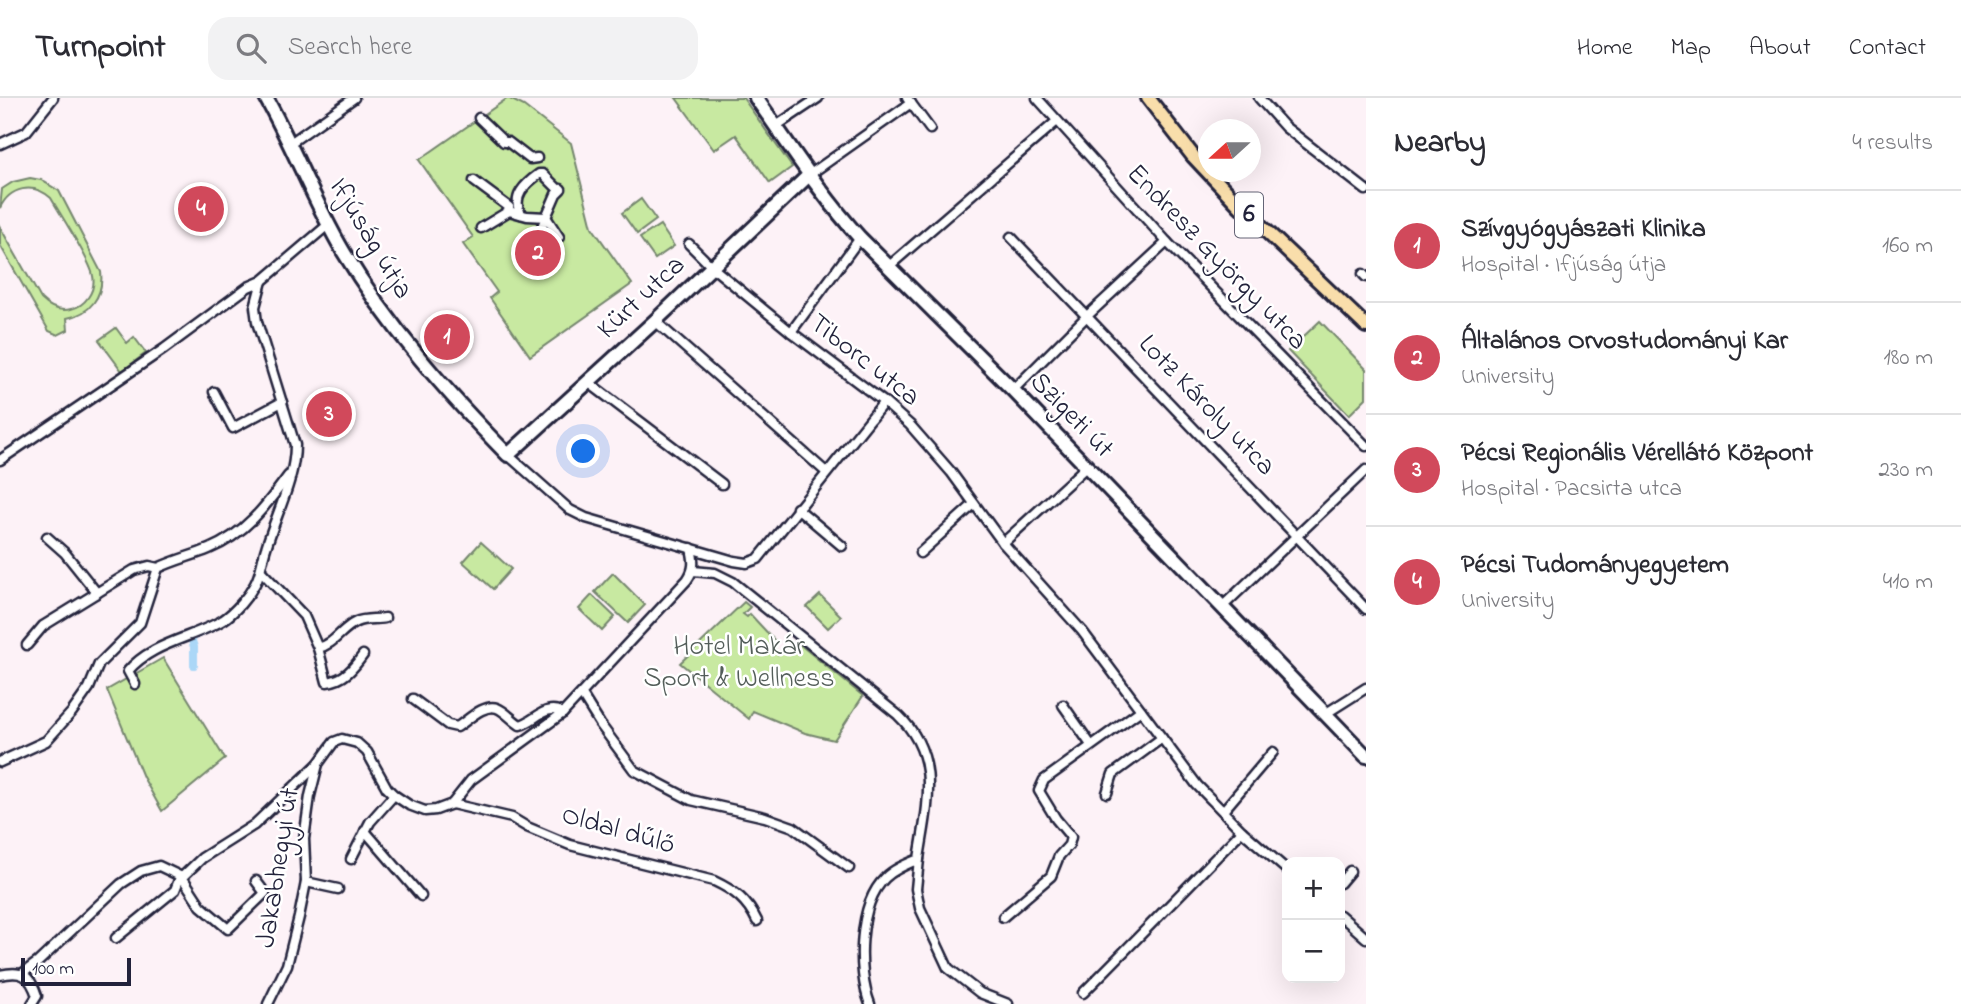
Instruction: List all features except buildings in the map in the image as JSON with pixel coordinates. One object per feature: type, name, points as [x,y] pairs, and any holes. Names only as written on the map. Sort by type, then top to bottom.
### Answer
[{"type":"main road","name":"6","points":[[1148,98],[1193,156],[1240,206],[1366,326]]},
{"type":"street","points":[[0,144],[26,132],[53,98]]},
{"type":"street","name":"Ifjúság útja","points":[[266,98],[329,224],[378,306],[424,363],[508,454]]},
{"type":"street","points":[[289,144],[354,98]]},
{"type":"street","name":"Szigeti út","points":[[756,98],[808,175],[860,238],[1013,390],[1366,756]]},
{"type":"street","points":[[776,126],[818,98]]},
{"type":"street","name":"Endresz György utca","points":[[1037,98],[1167,242],[1366,446]]},
{"type":"street","points":[[1259,98],[1286,127],[1366,190]]},
{"type":"street","points":[[808,175],[909,101],[930,129]]},
{"type":"street","points":[[479,118],[504,142],[508,142],[530,159],[537,156],[541,173],[560,189],[527,260],[533,270]]},
{"type":"street","points":[[888,267],[1057,121]]},
{"type":"street","points":[[481,228],[512,208],[519,194],[541,173]]},
{"type":"street","name":"Kürt utca","points":[[508,454],[655,321],[808,175]]},
{"type":"street","points":[[474,181],[522,214],[546,217]]},
{"type":"street","points":[[534,216],[541,226]]},
{"type":"street","points":[[546,217],[559,237]]},
{"type":"street","points":[[0,460],[164,349],[248,287],[262,281],[329,224]]},
{"type":"street","name":"Lotz Károly utca","points":[[1011,237],[1366,608]]},
{"type":"street","points":[[791,332],[860,238]]},
{"type":"street","points":[[1013,390],[1167,242]]},
{"type":"street","name":"Tiborc utca","points":[[689,244],[712,267],[791,332],[884,402],[910,425],[951,472],[1003,543],[1082,631],[1197,785],[1242,831],[1282,866]]},
{"type":"street","points":[[135,684],[128,671],[135,663],[235,611],[254,587],[261,571],[295,457],[295,444],[257,322],[256,307],[262,281]]},
{"type":"street","points":[[248,287],[258,294]]},
{"type":"street","points":[[655,321],[826,472]]},
{"type":"street","points":[[588,382],[722,484]]},
{"type":"street","points":[[214,392],[233,428],[282,402]]},
{"type":"street","points":[[508,454],[578,514],[612,527],[747,563],[758,559],[884,402]]},
{"type":"street","points":[[1003,543],[1086,467]]},
{"type":"street","points":[[1222,607],[1366,470]]},
{"type":"street","points":[[27,645],[43,626],[134,570],[149,566],[158,568],[209,549],[240,533],[265,507],[289,474]]},
{"type":"street","points":[[920,553],[974,504]]},
{"type":"street","points":[[797,508],[842,546]]},
{"type":"street","points":[[47,537],[65,553],[97,593]]},
{"type":"street","points":[[351,859],[365,831],[394,796],[425,811],[452,804],[471,780],[563,713],[687,580],[693,571],[691,548]]},
{"type":"street","points":[[0,762],[46,741],[72,712],[89,688],[99,664],[140,623],[158,568]]},
{"type":"street","points":[[261,571],[304,616],[318,648],[327,682],[338,680],[353,669],[363,655]]},
{"type":"street","points":[[693,571],[715,573],[733,582],[909,726],[918,741],[929,792],[916,889],[920,908],[948,968],[980,993],[1008,1004]]},
{"type":"street","points":[[318,648],[328,646],[356,622],[385,618]]},
{"type":"street","points":[[1325,714],[1366,688]]},
{"type":"street","points":[[582,695],[634,770],[691,800],[765,817],[793,827],[849,869]]},
{"type":"street","points":[[413,699],[448,725],[457,727],[492,706],[520,725],[548,709],[563,713]]},
{"type":"street","points":[[1063,705],[1091,745]]},
{"type":"street","points":[[1003,917],[1051,876],[1059,856],[1069,845],[1071,837],[1056,820],[1039,791],[1044,780],[1141,710]]},
{"type":"street","points":[[1107,793],[1113,774],[1162,738]]},
{"type":"street","name":"Jakabhegyi út","points":[[268,1004],[287,965],[296,937],[306,882],[305,824],[318,764],[334,742],[349,739],[367,751],[394,796]]},
{"type":"street","points":[[1223,811],[1273,752]]},
{"type":"street","points":[[116,939],[175,890],[182,877],[202,858],[254,825],[318,764]]},
{"type":"street","name":"Oldal dűlő","points":[[452,804],[512,818],[570,845],[714,881],[744,899],[757,921]]},
{"type":"street","points":[[365,831],[421,896]]},
{"type":"street","points":[[1083,993],[1242,831]]},
{"type":"street","points":[[870,1004],[860,958],[860,945],[873,897],[886,877],[919,859]]},
{"type":"street","points":[[0,975],[23,973],[38,962],[121,884],[141,871],[159,866],[182,877],[201,906],[228,929],[265,893],[256,881]]},
{"type":"street","points":[[1345,877],[1350,871]]},
{"type":"street","points":[[306,882],[338,889]]},
{"type":"street","points":[[1345,919],[1366,938]]},
{"type":"street","points":[[23,973],[37,996],[32,1004]]},
{"type":"green space","points":[[508,98],[524,106],[571,143],[592,227],[632,284],[530,356],[490,298],[497,292],[463,244],[473,237],[419,160]]},
{"type":"green space","points":[[676,98],[743,98],[792,167],[770,183],[736,135],[714,150]]},
{"type":"green space","points":[[30,178],[41,180],[59,191],[101,272],[100,289],[94,302],[89,308],[67,318],[68,330],[58,335],[49,331],[0,245],[0,227],[41,299],[51,306],[67,310],[81,305],[91,292],[93,276],[81,249],[51,198],[37,190],[22,189],[10,195],[0,208],[2,189],[13,182]]},
{"type":"green space","points":[[641,199],[656,220],[637,234],[622,213]]},
{"type":"green space","points":[[660,225],[674,246],[655,259],[640,238]]},
{"type":"green space","points":[[1320,321],[1366,369],[1366,398],[1349,415],[1288,351]]},
{"type":"green space","points":[[116,328],[127,343],[134,337],[146,353],[122,371],[99,340]]},
{"type":"green space","points":[[481,542],[511,569],[493,589],[463,562]]},
{"type":"green space","points":[[613,573],[645,605],[628,623],[595,592]]},
{"type":"green space","points":[[592,595],[615,617],[602,631],[579,609]]},
{"type":"green space","points":[[820,595],[841,616],[828,628],[807,607]]},
{"type":"green space","name":"Hotel Makár Sport & Wellness","points":[[744,602],[750,607],[743,614],[747,617],[750,614],[775,641],[772,644],[778,654],[790,641],[798,643],[863,696],[834,740],[805,733],[753,711],[749,719],[680,663]]},
{"type":"green space","points":[[163,658],[225,759],[162,811],[143,777],[107,690]]},
{"type":"waterway","points":[[252,596],[257,590]]},
{"type":"waterway","points":[[192,641],[231,621],[239,612]]},
{"type":"waterway","points":[[192,641],[194,665]]},
{"type":"place","name":"Pécsi Tudományegyetem","points":[[201,209]]},
{"type":"place","name":"Általános Orvostudományi Kar","points":[[538,253]]},
{"type":"place","name":"Szívgyógyászati Klinika","points":[[447,337]]},
{"type":"place","name":"Pécsi Regionális Vérellátó Központ","points":[[329,414]]}]
